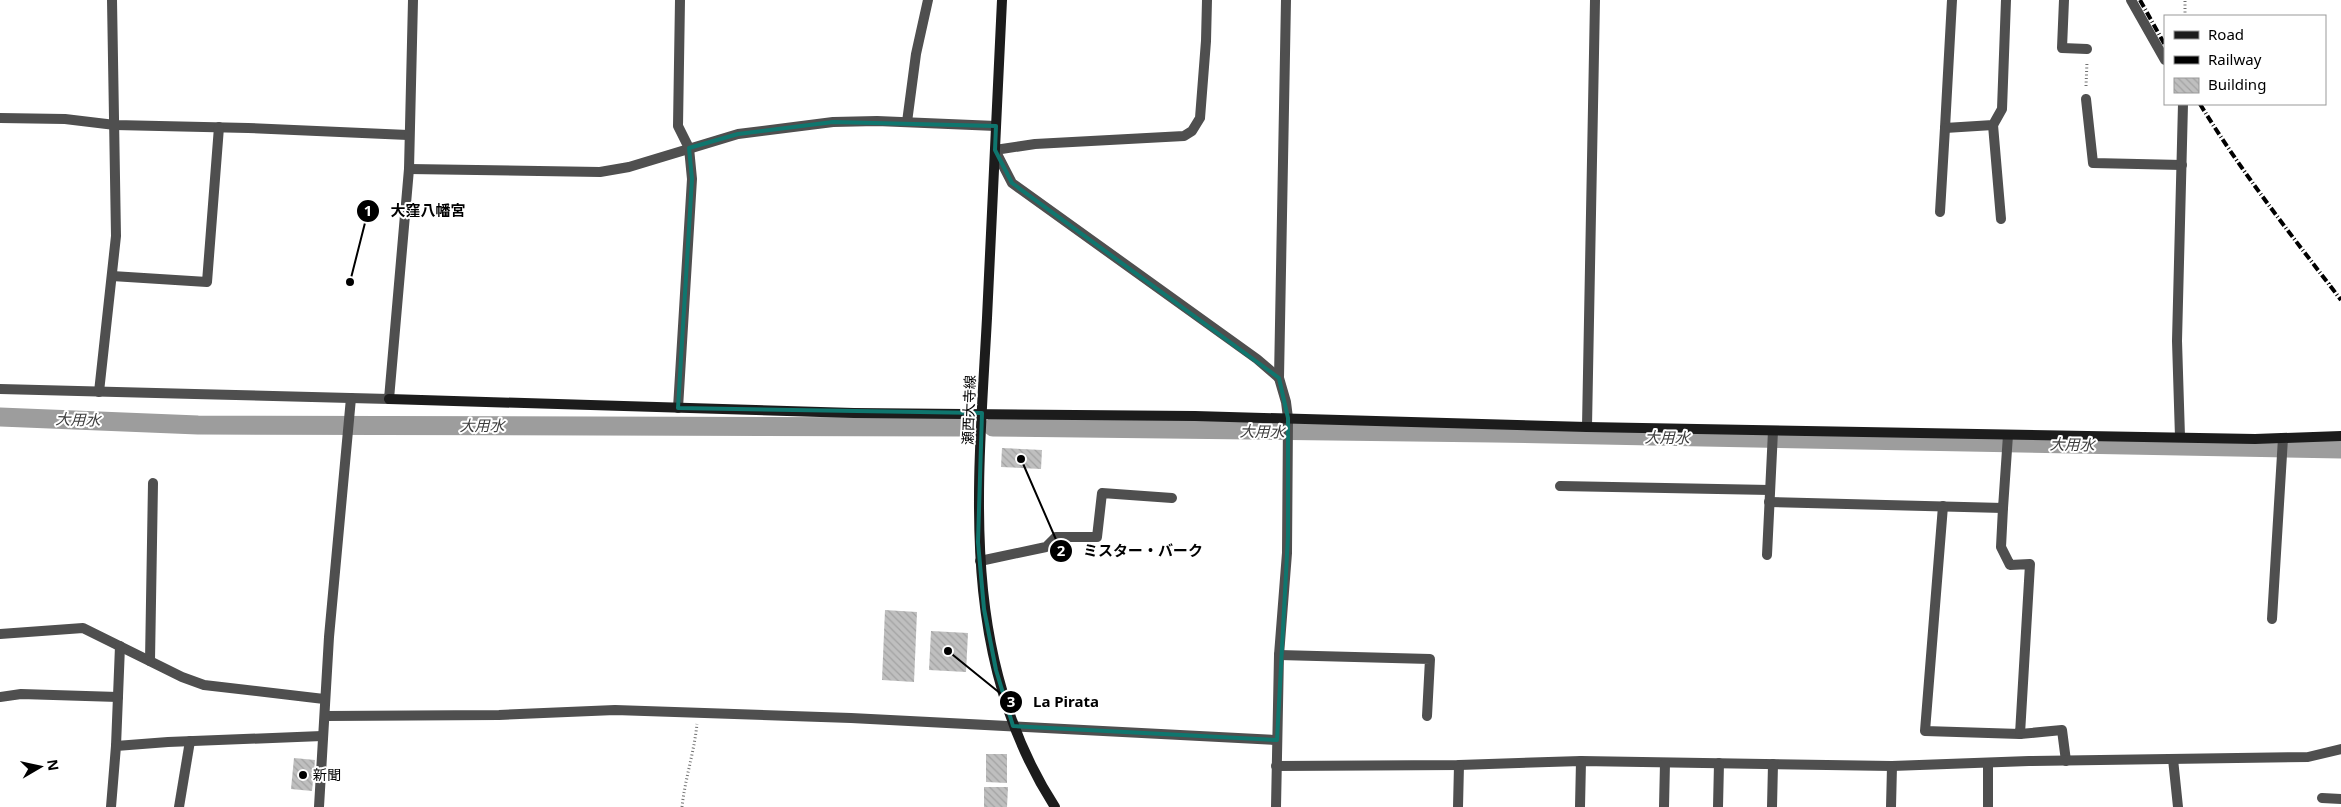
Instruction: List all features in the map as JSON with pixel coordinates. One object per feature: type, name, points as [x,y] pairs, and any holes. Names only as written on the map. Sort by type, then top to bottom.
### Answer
[{"type":"street","points":[[99,392],[116,236],[112,0]]},
{"type":"street","points":[[389,399],[409,169],[408,135],[413,0]]},
{"type":"street","points":[[678,408],[692,179],[689,148],[678,126],[680,0]]},
{"type":"street","points":[[907,122],[916,54],[928,0]]},
{"type":"street","name":"瀬西大寺線","points":[[1002,0],[982,413],[978,542],[984,609],[996,670],[1013,726],[1040,784],[1055,807]]},
{"type":"street","points":[[1207,0],[1200,118],[1192,131],[1184,136],[1035,144],[995,150],[1012,183],[1257,359],[1279,378]]},
{"type":"street","points":[[1276,807],[1279,655],[1287,553],[1288,418],[1286,402],[1279,378],[1286,0]]},
{"type":"street","points":[[1587,427],[1595,0]]},
{"type":"street","points":[[1940,212],[1952,0]]},
{"type":"street","points":[[2001,219],[1993,124],[2002,109],[2006,0]]},
{"type":"street","points":[[2064,0],[2062,48],[2088,49]]},
{"type":"street","points":[[2132,0],[2164,58]]},
{"type":"street","points":[[2086,99],[2092,164],[2182,164]]},
{"type":"street","points":[[2180,437],[2177,341],[2183,105]]},
{"type":"street","points":[[0,118],[65,119],[115,125],[219,127],[408,135]]},
{"type":"street","points":[[409,169],[600,172],[629,167],[738,134],[833,122],[907,122],[996,126]]},
{"type":"street","points":[[1945,128],[1993,124]]},
{"type":"street","points":[[112,276],[207,282],[219,127]]},
{"type":"street","points":[[0,389],[151,394],[212,393],[854,413],[1288,418],[1587,427],[2283,440],[2341,436]]},
{"type":"street","points":[[319,807],[322,736],[325,716],[324,699],[351,398]]},
{"type":"street","points":[[1767,555],[1773,431]]},
{"type":"street","points":[[2008,435],[2001,548],[2010,565],[2030,564],[2020,734]]},
{"type":"street","points":[[2272,619],[2283,440]]},
{"type":"street","points":[[150,661],[152,483]]},
{"type":"street","points":[[1560,486],[1770,490]]},
{"type":"street","points":[[980,561],[1046,547],[1056,537],[1097,538],[1102,493],[1172,498]]},
{"type":"street","points":[[1770,502],[2003,508]]},
{"type":"street","points":[[1943,506],[1925,731],[2020,734],[2062,730],[2066,761]]},
{"type":"street","points":[[0,634],[83,628],[182,677],[204,684],[324,699]]},
{"type":"street","points":[[111,807],[116,746],[120,646]]},
{"type":"street","points":[[1279,655],[1430,659],[1427,716]]},
{"type":"street","points":[[0,697],[21,694],[118,697]]},
{"type":"street","points":[[325,716],[499,715],[615,710],[850,718],[1277,740]]},
{"type":"street","points":[[116,746],[322,736]]},
{"type":"street","points":[[179,807],[190,741]]},
{"type":"street","points":[[1276,766],[1459,765],[1581,761],[1892,766],[1988,762],[2308,757],[2341,749]]},
{"type":"street","points":[[2173,759],[2178,807]]},
{"type":"street","points":[[1580,807],[1581,761]]},
{"type":"street","points":[[1664,807],[1665,762]]},
{"type":"street","points":[[1988,762],[1988,807]]},
{"type":"street","points":[[1718,807],[1719,763]]},
{"type":"street","points":[[1772,807],[1774,764]]},
{"type":"street","points":[[1458,807],[1459,765]]},
{"type":"street","points":[[1891,807],[1892,766]]},
{"type":"street","points":[[2322,798],[2341,799]]},
{"type":"path","points":[[2185,0],[2185,15]]},
{"type":"path","points":[[2086,99],[2088,49]]},
{"type":"path","points":[[682,807],[684,781],[694,748],[698,713]]},
{"type":"highlighted area","points":[[833,122],[996,126],[995,150],[1012,183],[1279,378],[1288,418],[1288,536],[1277,740],[1013,726],[996,670],[984,609],[978,542],[982,413],[678,408],[692,179],[689,148],[738,134]]},
{"type":"building","points":[[1002,448],[1042,450],[1041,469],[1001,467]]},
{"type":"building","points":[[885,610],[917,612],[914,682],[882,680]]},
{"type":"building","points":[[931,631],[968,633],[966,672],[929,670]]},
{"type":"building","points":[[986,754],[1007,754],[1007,783],[986,782]]},
{"type":"building","name":"新聞","points":[[294,758],[315,760],[312,791],[291,789]]},
{"type":"building","points":[[984,787],[1008,787],[1007,807],[984,807]]},
{"type":"waterway","name":"大用水","points":[[0,417],[198,425],[965,427]]},
{"type":"waterway","name":"大用水","points":[[993,427],[1493,433],[2341,449]]},
{"type":"railway","points":[[2140,0],[2164,43]]},
{"type":"railway","points":[[2201,105],[2250,179],[2341,300]]},
{"type":"place","name":"大窪八幡宮","points":[[350,282]]},
{"type":"place","name":"ミスター・バーク","points":[[1021,459]]},
{"type":"place","name":"La Pirata","points":[[948,651]]},
{"type":"place","name":"新聞","points":[[303,775]]}]
